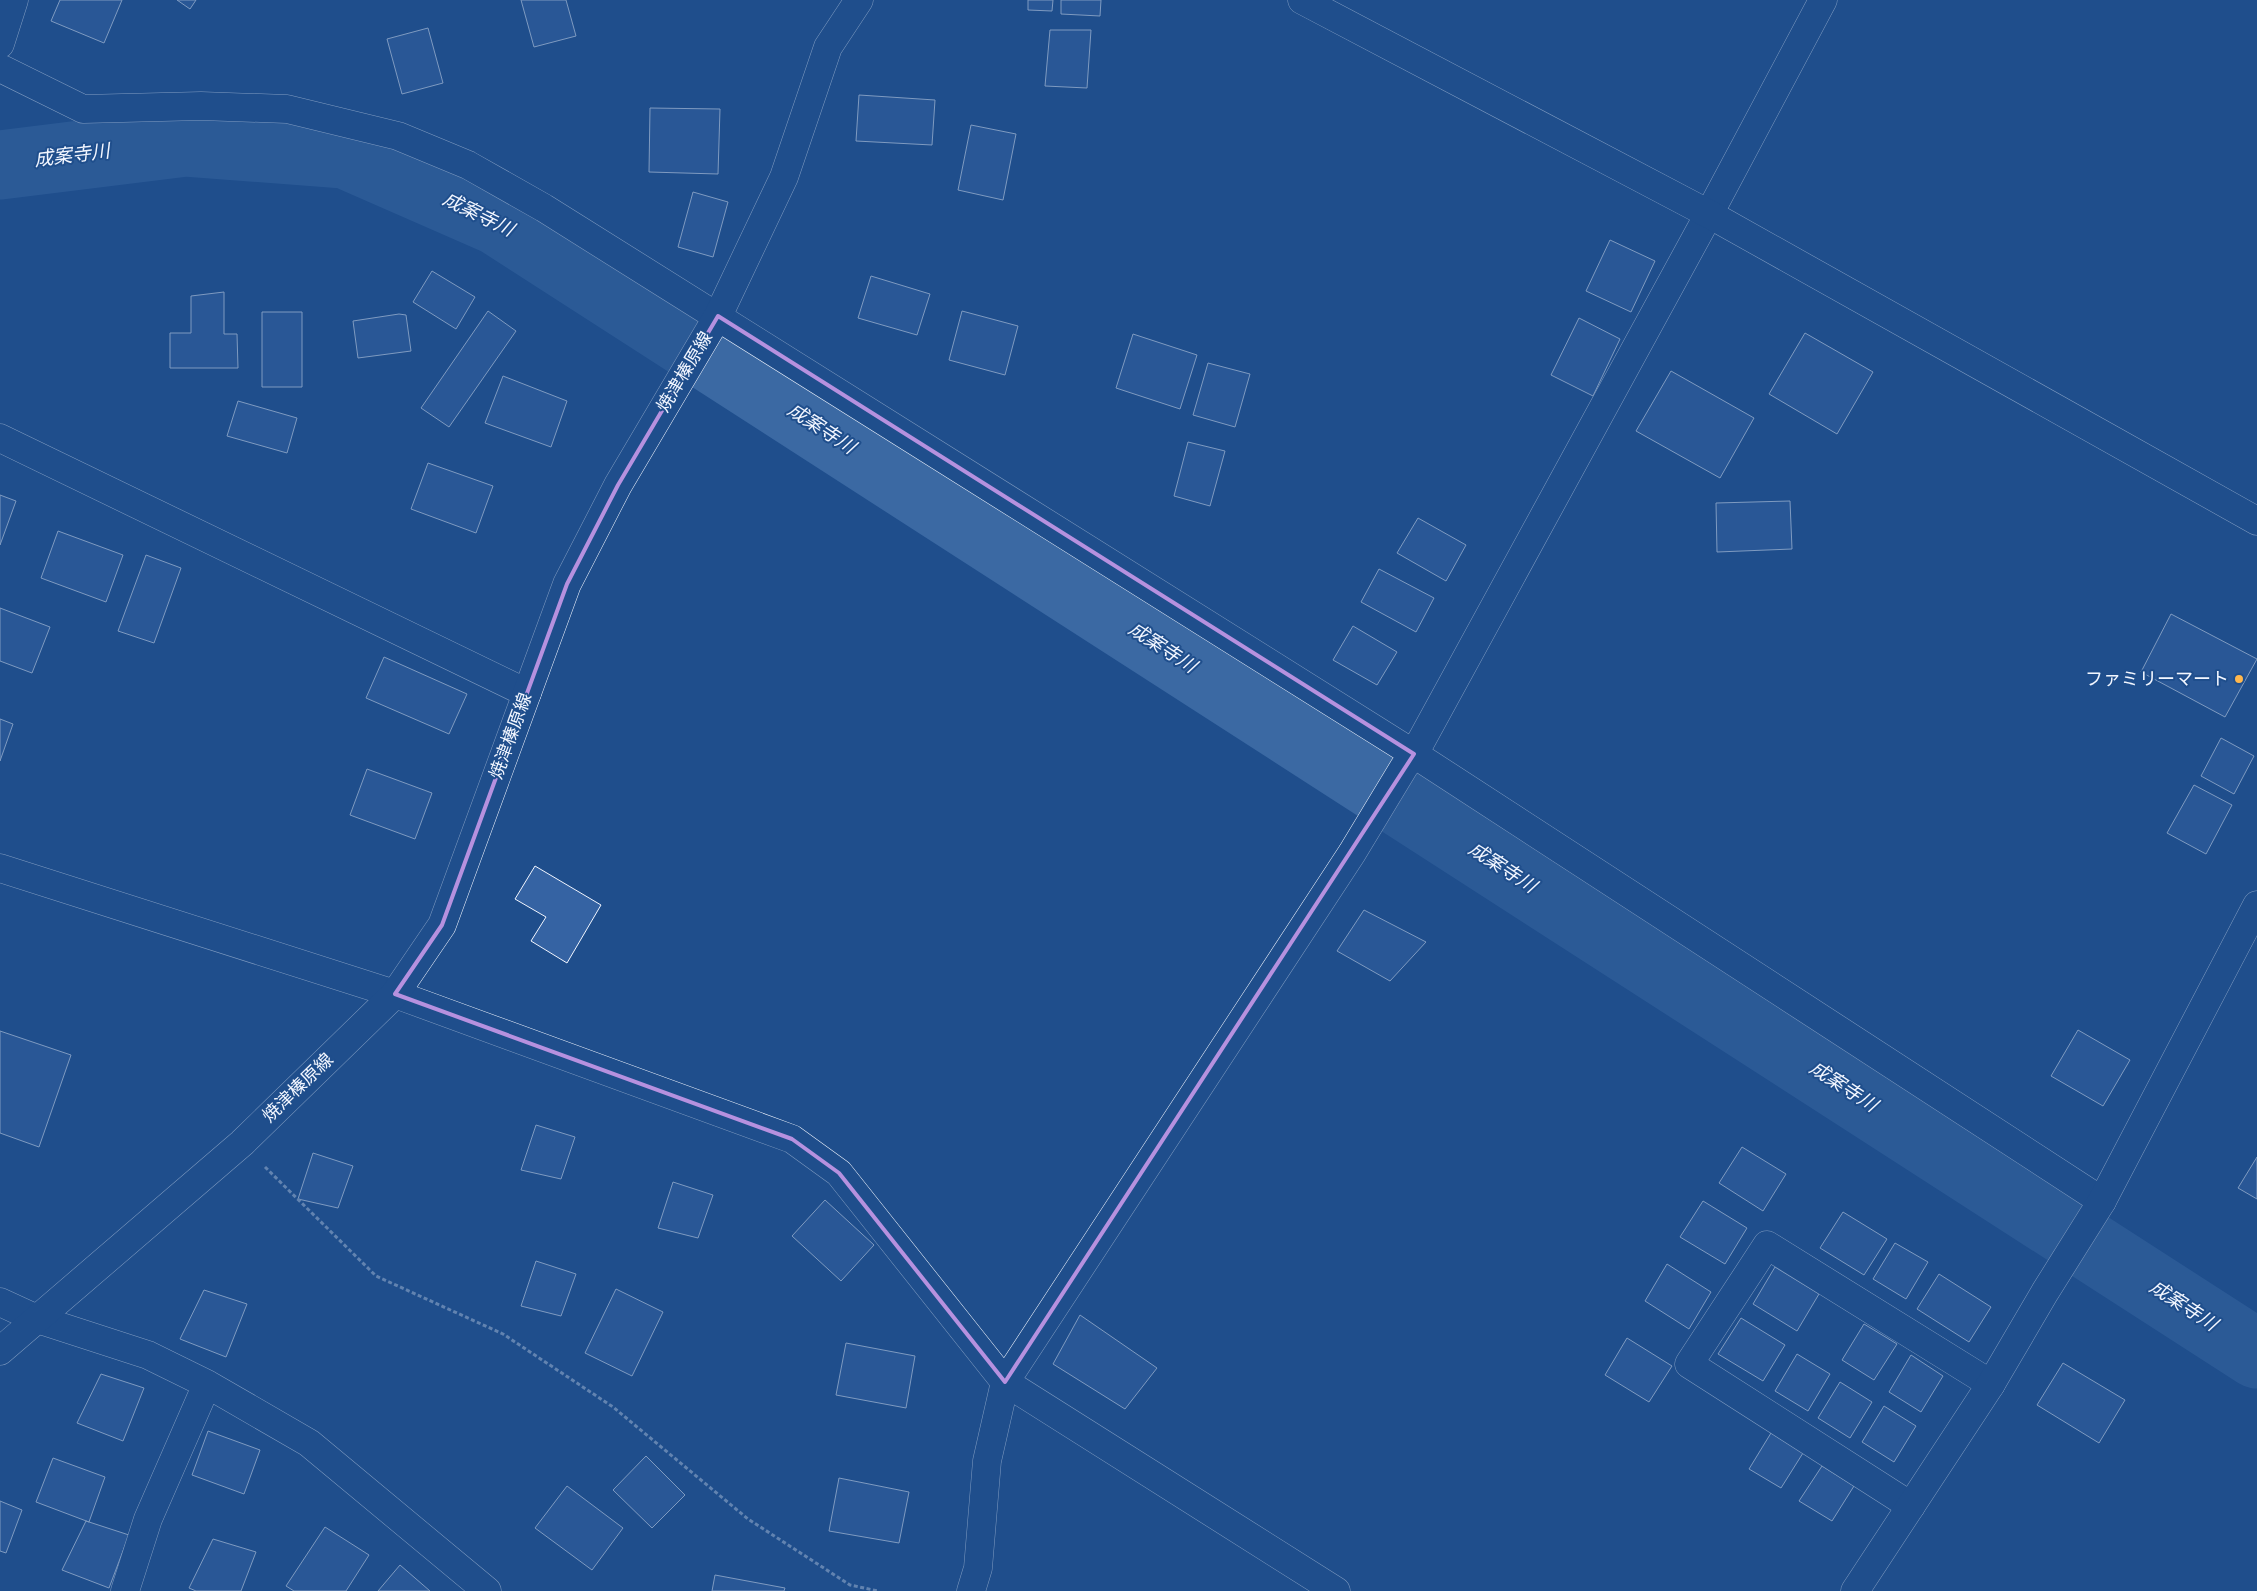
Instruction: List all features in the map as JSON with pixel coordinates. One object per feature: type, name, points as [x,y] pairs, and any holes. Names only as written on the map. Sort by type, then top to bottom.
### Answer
[{"type":"street","points":[[0,44],[14,0]]},
{"type":"street","name":"焼津榛原線","points":[[0,1351],[242,1144],[395,994],[442,924],[567,584],[618,485],[715,321],[784,177],[828,47],[859,0]]},
{"type":"street","points":[[1302,0],[1709,214],[2257,521]]},
{"type":"street","points":[[971,1591],[978,1568],[988,1461],[1005,1382],[1352,853],[1409,760],[1709,214],[1823,0]]},
{"type":"street","points":[[0,68],[83,109],[201,106],[287,109],[398,136],[468,165],[544,208],[715,321],[1409,760],[2099,1206]]},
{"type":"street","points":[[0,438],[527,693]]},
{"type":"street","points":[[0,868],[395,994],[792,1139],[839,1173],[1005,1382],[1336,1591]]},
{"type":"street","points":[[1855,1591],[1991,1384],[2045,1292],[2099,1206],[2257,905]]},
{"type":"street","points":[[1911,1506],[1689,1364],[1751,1268],[1767,1244],[1991,1384]]},
{"type":"street","points":[[0,1302],[37,1319],[148,1355],[207,1384],[309,1442],[487,1591]]},
{"type":"street","points":[[125,1591],[148,1519],[207,1384]]},
{"type":"path","points":[[242,1144],[376,1276],[504,1334],[614,1407],[748,1519],[850,1585],[878,1591]]},
{"type":"highlighted area","points":[[718,316],[1414,754],[1005,1382],[839,1173],[792,1139],[395,994],[442,925],[567,584],[618,485]]},
{"type":"building","points":[[60,0],[122,0],[104,43],[51,21]]},
{"type":"building","points":[[177,0],[196,0],[190,9]]},
{"type":"building","points":[[521,0],[566,0],[576,36],[534,47]]},
{"type":"building","points":[[1028,0],[1053,0],[1052,11],[1028,10]]},
{"type":"building","points":[[1061,0],[1101,0],[1100,16],[1061,14]]},
{"type":"building","points":[[428,28],[443,83],[402,94],[387,39]]},
{"type":"building","points":[[1050,30],[1091,30],[1087,88],[1045,86]]},
{"type":"building","points":[[859,95],[935,100],[932,145],[856,141]]},
{"type":"building","points":[[650,108],[720,109],[718,174],[649,172]]},
{"type":"building","points":[[971,125],[1016,134],[1003,200],[958,190]]},
{"type":"building","points":[[693,192],[728,202],[713,257],[678,247]]},
{"type":"building","points":[[1610,240],[1655,261],[1631,312],[1586,291]]},
{"type":"building","points":[[432,271],[475,297],[456,329],[413,302]]},
{"type":"building","points":[[871,276],[930,294],[917,335],[858,318]]},
{"type":"building","points":[[224,292],[224,334],[237,334],[238,368],[170,368],[170,333],[191,333],[191,296]]},
{"type":"building","points":[[488,311],[516,331],[449,427],[421,408]]},
{"type":"building","points":[[962,311],[1018,326],[1005,375],[949,360]]},
{"type":"building","points":[[262,312],[302,312],[302,387],[262,387]]},
{"type":"building","points":[[399,314],[406,315],[411,351],[358,358],[353,321]]},
{"type":"building","points":[[1579,318],[1620,339],[1593,396],[1551,375]]},
{"type":"building","points":[[1805,333],[1873,372],[1837,434],[1769,394]]},
{"type":"building","points":[[1133,334],[1197,355],[1180,409],[1116,388]]},
{"type":"building","points":[[1208,363],[1250,374],[1235,427],[1193,415]]},
{"type":"building","points":[[1671,371],[1754,418],[1720,478],[1636,431]]},
{"type":"building","points":[[503,376],[567,401],[551,447],[485,423]]},
{"type":"building","points":[[238,401],[297,418],[287,453],[227,436]]},
{"type":"building","points":[[1188,442],[1225,451],[1210,506],[1174,496]]},
{"type":"building","points":[[428,463],[493,486],[476,533],[411,509]]},
{"type":"building","points":[[0,495],[16,501],[0,545]]},
{"type":"building","points":[[1790,501],[1792,549],[1717,552],[1716,503]]},
{"type":"building","points":[[1418,518],[1466,545],[1446,581],[1397,553]]},
{"type":"building","points":[[58,531],[123,555],[106,602],[41,578]]},
{"type":"building","points":[[146,555],[181,568],[154,643],[118,631]]},
{"type":"building","points":[[1379,569],[1434,598],[1416,632],[1361,602]]},
{"type":"building","points":[[0,608],[50,627],[32,673],[0,661]]},
{"type":"building","points":[[2171,614],[2257,659],[2225,717],[2141,672]]},
{"type":"building","points":[[1353,626],[1397,652],[1377,685],[1333,660]]},
{"type":"building","points":[[384,657],[467,694],[449,734],[366,698]]},
{"type":"building","points":[[0,719],[13,724],[0,761]]},
{"type":"building","points":[[2221,738],[2254,756],[2234,794],[2201,776]]},
{"type":"building","points":[[367,769],[432,793],[415,839],[350,815]]},
{"type":"building","points":[[2194,785],[2232,805],[2206,854],[2167,833]]},
{"type":"building","points":[[535,866],[601,905],[567,963],[531,941],[546,917],[515,899]]},
{"type":"building","points":[[1364,910],[1426,942],[1390,981],[1337,951]]},
{"type":"building","points":[[2078,1030],[2130,1060],[2103,1106],[2051,1076]]},
{"type":"building","points":[[0,1031],[71,1055],[39,1147],[0,1133]]},
{"type":"building","points":[[536,1125],[575,1137],[561,1179],[521,1170]]},
{"type":"building","points":[[1742,1147],[1786,1174],[1763,1211],[1719,1183]]},
{"type":"building","points":[[313,1153],[353,1166],[338,1208],[298,1199]]},
{"type":"building","points":[[2257,1157],[2257,1199],[2238,1188]]},
{"type":"building","points":[[673,1182],[713,1195],[698,1238],[658,1228]]},
{"type":"building","points":[[825,1200],[874,1245],[841,1281],[792,1236]]},
{"type":"building","points":[[1703,1201],[1747,1228],[1725,1264],[1680,1237]]},
{"type":"building","points":[[1843,1212],[1887,1239],[1864,1275],[1820,1248]]},
{"type":"building","points":[[1895,1243],[1928,1262],[1906,1299],[1873,1279]]},
{"type":"building","points":[[536,1261],[576,1274],[561,1316],[521,1306]]},
{"type":"building","points":[[1667,1264],[1711,1292],[1689,1329],[1645,1301]]},
{"type":"building","points":[[1775,1267],[1819,1294],[1797,1331],[1753,1304]]},
{"type":"building","points":[[1939,1274],[1991,1307],[1969,1342],[1917,1309]]},
{"type":"building","points":[[616,1289],[663,1312],[632,1376],[585,1353]]},
{"type":"building","points":[[204,1290],[247,1304],[226,1357],[180,1339]]},
{"type":"building","points":[[1080,1315],[1157,1368],[1125,1409],[1053,1364]]},
{"type":"building","points":[[1741,1318],[1785,1345],[1763,1381],[1718,1354]]},
{"type":"building","points":[[1864,1324],[1897,1344],[1874,1380],[1842,1360]]},
{"type":"building","points":[[1627,1338],[1672,1366],[1649,1402],[1605,1375]]},
{"type":"building","points":[[846,1343],[915,1356],[906,1408],[836,1395]]},
{"type":"building","points":[[1797,1354],[1830,1374],[1808,1411],[1775,1391]]},
{"type":"building","points":[[1911,1355],[1943,1376],[1921,1412],[1889,1392]]},
{"type":"building","points":[[2063,1363],[2125,1400],[2099,1443],[2037,1405]]},
{"type":"building","points":[[101,1374],[144,1388],[123,1441],[77,1423]]},
{"type":"building","points":[[1840,1382],[1872,1402],[1850,1438],[1818,1418]]},
{"type":"building","points":[[1884,1406],[1916,1426],[1894,1462],[1862,1442]]},
{"type":"building","points":[[208,1431],[260,1450],[244,1494],[192,1475]]},
{"type":"building","points":[[1771,1433],[1803,1453],[1781,1488],[1749,1469]]},
{"type":"building","points":[[646,1456],[685,1495],[652,1528],[613,1490]]},
{"type":"building","points":[[53,1458],[105,1477],[89,1522],[36,1502]]},
{"type":"building","points":[[1822,1466],[1854,1486],[1832,1521],[1799,1501]]},
{"type":"building","points":[[839,1478],[909,1492],[899,1543],[829,1531]]},
{"type":"building","points":[[567,1486],[623,1528],[592,1570],[535,1528]]},
{"type":"building","points":[[0,1501],[22,1510],[6,1553],[0,1551]]},
{"type":"building","points":[[86,1521],[129,1535],[109,1588],[62,1570]]},
{"type":"building","points":[[325,1527],[369,1555],[346,1591],[294,1591],[286,1586]]},
{"type":"building","points":[[213,1539],[256,1552],[241,1591],[196,1591],[189,1588]]},
{"type":"building","points":[[400,1565],[430,1591],[378,1591]]},
{"type":"building","points":[[715,1575],[785,1588],[784,1591],[712,1591]]},
{"type":"waterway","name":"成案寺川","points":[[0,165],[186,142],[345,154],[498,221],[2257,1354]]},
{"type":"place","name":"ファミリーマート","points":[[2239,679]]}]
